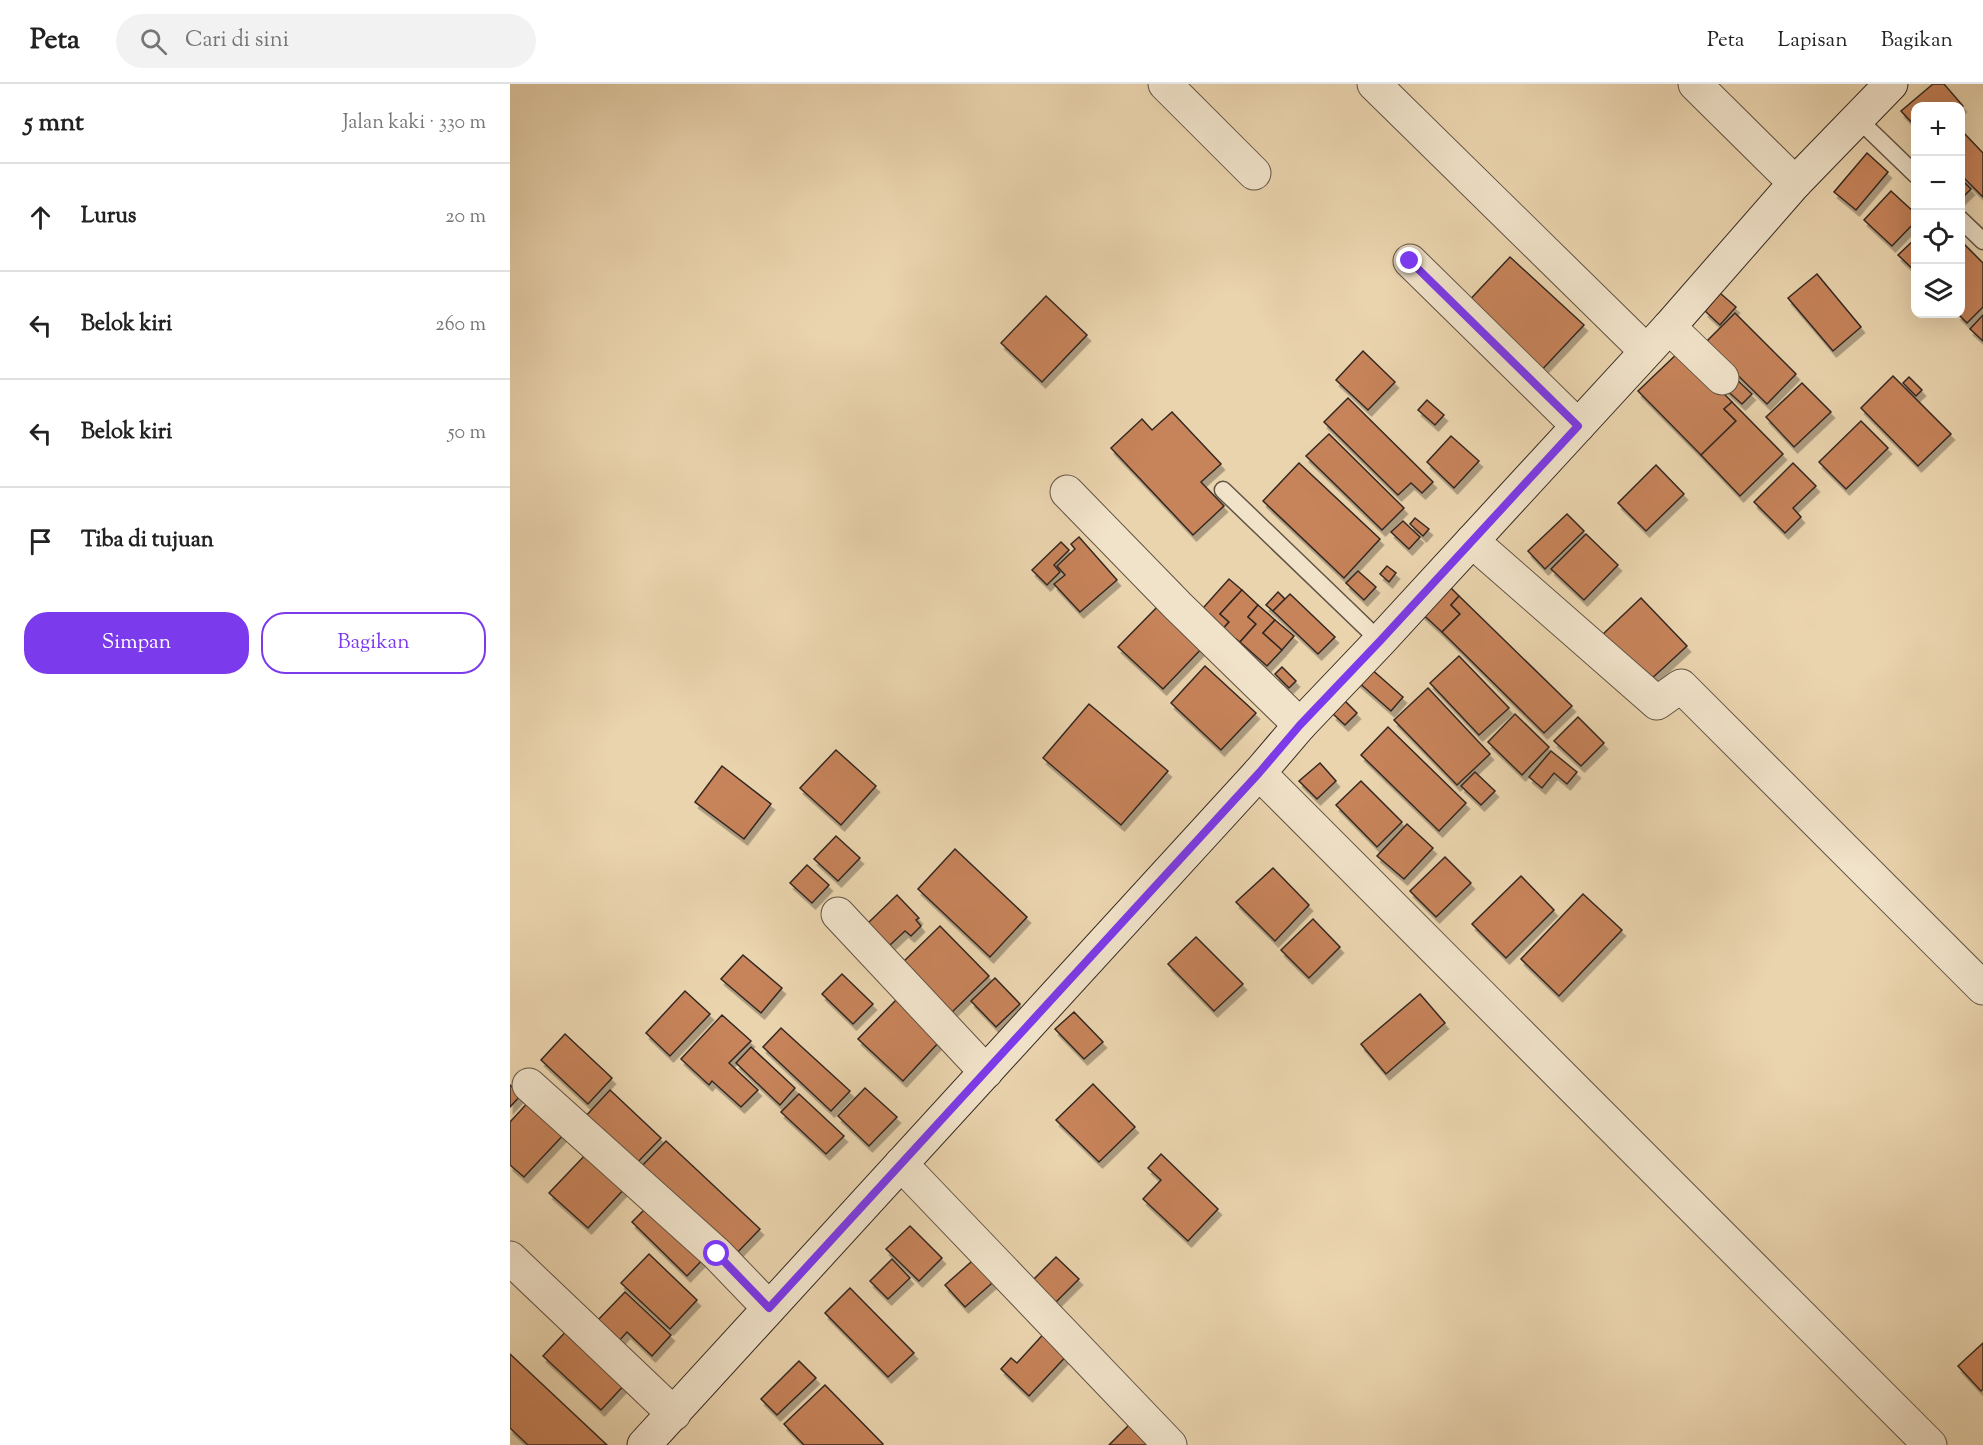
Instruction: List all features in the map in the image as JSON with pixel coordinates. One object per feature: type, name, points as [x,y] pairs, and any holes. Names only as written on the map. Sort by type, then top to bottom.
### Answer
[{"type":"street","points":[[1165,84],[1254,172]]},
{"type":"street","points":[[1374,84],[1646,351]]},
{"type":"street","points":[[1695,84],[1795,183]]},
{"type":"street","points":[[644,1445],[1259,773],[1300,725],[1669,327],[1795,183],[1891,84]]},
{"type":"street","points":[[1410,261],[1578,426]]},
{"type":"street","points":[[1669,327],[1722,378]]},
{"type":"street","points":[[1067,492],[1178,606],[1300,725]]},
{"type":"street","points":[[1472,541],[1656,703],[1681,686],[1983,988]]},
{"type":"street","points":[[1259,773],[1930,1445]]},
{"type":"street","points":[[838,914],[986,1072]]},
{"type":"street","points":[[529,1085],[717,1254],[769,1308]]},
{"type":"street","points":[[901,1164],[1170,1445]]},
{"type":"street","points":[[510,1258],[674,1414]]},
{"type":"lane","points":[[1858,119],[1911,170]]},
{"type":"lane","points":[[1965,224],[1983,241]]},
{"type":"lane","points":[[1223,490],[1380,641]]},
{"type":"building","points":[[1933,84],[1944,84],[1960,102],[1912,102]]},
{"type":"building","points":[[1911,103],[1911,122],[1901,111]]},
{"type":"building","points":[[1965,134],[1983,153],[1983,197],[1965,179]]},
{"type":"building","points":[[1867,153],[1888,172],[1856,210],[1834,192]]},
{"type":"building","points":[[1965,183],[1971,189],[1965,195]]},
{"type":"building","points":[[1891,191],[1911,209],[1911,226],[1892,246],[1864,220]]},
{"type":"building","points":[[1911,243],[1911,267],[1898,255]]},
{"type":"building","points":[[1965,245],[1983,263],[1983,307],[1967,323],[1962,318],[1965,318]]},
{"type":"building","points":[[1510,257],[1584,325],[1537,375],[1463,307]]},
{"type":"building","points":[[1817,274],[1861,327],[1833,351],[1788,298]]},
{"type":"building","points":[[1720,293],[1736,307],[1720,325],[1705,311]]},
{"type":"building","points":[[1046,296],[1087,335],[1042,382],[1001,343]]},
{"type":"building","points":[[1735,313],[1796,374],[1767,404],[1705,343]]},
{"type":"building","points":[[1983,315],[1983,341],[1970,329]]},
{"type":"building","points":[[1681,350],[1732,402],[1724,409],[1736,421],[1701,455],[1638,391]]},
{"type":"building","points":[[1363,351],[1395,382],[1368,410],[1336,380]]},
{"type":"building","points":[[1733,376],[1752,394],[1742,404],[1723,387]]},
{"type":"building","points":[[1893,376],[1951,434],[1918,466],[1861,408]]},
{"type":"building","points":[[1909,377],[1922,390],[1916,396],[1903,383]]},
{"type":"building","points":[[1802,383],[1831,412],[1794,447],[1766,417]]},
{"type":"building","points":[[1348,398],[1433,482],[1422,493],[1411,483],[1398,495],[1324,422]]},
{"type":"building","points":[[1427,400],[1444,415],[1435,425],[1418,410]]},
{"type":"building","points":[[1732,402],[1783,454],[1740,496],[1701,455],[1736,421],[1724,409]]},
{"type":"building","points":[[1172,412],[1221,464],[1201,482],[1224,506],[1193,535],[1111,448],[1142,419],[1152,430]]},
{"type":"building","points":[[1861,421],[1888,448],[1846,489],[1819,462]]},
{"type":"building","points":[[1329,434],[1404,508],[1382,530],[1306,456]]},
{"type":"building","points":[[1451,436],[1479,461],[1454,488],[1427,462]]},
{"type":"building","points":[[1299,463],[1380,539],[1344,578],[1263,501]]},
{"type":"building","points":[[1793,463],[1816,486],[1793,508],[1801,517],[1785,533],[1754,502]]},
{"type":"building","points":[[1656,465],[1684,494],[1646,531],[1618,503]]},
{"type":"building","points":[[1567,514],[1584,531],[1545,569],[1528,551]]},
{"type":"building","points":[[1415,518],[1429,529],[1423,536],[1410,524]]},
{"type":"building","points":[[1403,521],[1420,537],[1409,549],[1391,532]]},
{"type":"building","points":[[1586,534],[1618,565],[1584,600],[1551,569]]},
{"type":"building","points":[[1079,537],[1117,580],[1080,612],[1054,584],[1065,575],[1057,566],[1075,549],[1071,544]]},
{"type":"building","points":[[1061,542],[1069,550],[1054,565],[1060,572],[1047,585],[1032,570]]},
{"type":"building","points":[[1387,566],[1396,573],[1389,582],[1380,574]]},
{"type":"building","points":[[1358,571],[1376,587],[1364,600],[1346,583]]},
{"type":"building","points":[[1229,579],[1242,590],[1220,614],[1229,622],[1219,633],[1195,617]]},
{"type":"building","points":[[1444,581],[1459,596],[1451,605],[1460,614],[1442,632],[1417,609]]},
{"type":"building","points":[[1242,590],[1258,605],[1248,617],[1256,624],[1240,642],[1236,639],[1232,644],[1219,633],[1229,622],[1220,614]]},
{"type":"building","points":[[1278,592],[1285,599],[1273,611],[1266,605]]},
{"type":"building","points":[[1290,594],[1335,637],[1318,654],[1273,611]]},
{"type":"building","points":[[1459,596],[1572,706],[1544,733],[1442,632],[1460,614],[1451,605]]},
{"type":"building","points":[[1641,598],[1687,646],[1648,682],[1602,635]]},
{"type":"building","points":[[1163,601],[1207,643],[1163,689],[1118,647]]},
{"type":"building","points":[[1258,605],[1275,620],[1263,633],[1282,650],[1267,666],[1240,642],[1256,624],[1248,617]]},
{"type":"building","points":[[1275,620],[1294,636],[1282,650],[1263,633]]},
{"type":"building","points":[[1459,656],[1509,708],[1479,735],[1430,683]]},
{"type":"building","points":[[1205,666],[1256,713],[1221,750],[1171,703]]},
{"type":"building","points":[[1282,667],[1296,681],[1289,688],[1275,674]]},
{"type":"building","points":[[1369,667],[1403,697],[1391,711],[1357,681]]},
{"type":"building","points":[[1428,688],[1490,754],[1457,785],[1394,720]]},
{"type":"building","points":[[1345,701],[1357,713],[1345,725],[1333,714]]},
{"type":"building","points":[[1089,704],[1168,771],[1121,825],[1043,758]]},
{"type":"building","points":[[1515,714],[1549,747],[1522,775],[1488,742]]},
{"type":"building","points":[[1578,717],[1604,743],[1581,766],[1554,741]]},
{"type":"building","points":[[1388,727],[1466,803],[1439,831],[1361,755]]},
{"type":"building","points":[[836,750],[876,786],[841,825],[800,788]]},
{"type":"building","points":[[1551,751],[1577,772],[1567,784],[1554,773],[1542,788],[1529,777]]},
{"type":"building","points":[[1320,763],[1336,781],[1317,799],[1299,781]]},
{"type":"building","points":[[722,766],[771,804],[744,839],[695,802]]},
{"type":"building","points":[[1475,772],[1495,791],[1481,805],[1461,786]]},
{"type":"building","points":[[1361,781],[1402,822],[1377,847],[1336,805]]},
{"type":"building","points":[[1407,824],[1433,848],[1404,879],[1377,856]]},
{"type":"building","points":[[836,836],[860,858],[838,881],[814,859]]},
{"type":"building","points":[[955,849],[1027,917],[990,957],[918,889]]},
{"type":"building","points":[[1445,857],[1471,883],[1436,917],[1410,891]]},
{"type":"building","points":[[807,865],[829,885],[812,903],[790,883]]},
{"type":"building","points":[[1273,868],[1309,905],[1275,941],[1236,902]]},
{"type":"building","points":[[1521,876],[1554,910],[1506,958],[1472,924]]},
{"type":"building","points":[[1583,894],[1622,930],[1559,996],[1521,959]]},
{"type":"building","points":[[897,895],[919,918],[916,920],[921,926],[911,936],[905,931],[889,946],[867,924]]},
{"type":"building","points":[[1313,919],[1340,947],[1309,978],[1281,950]]},
{"type":"building","points":[[940,926],[989,976],[948,1016],[899,966]]},
{"type":"building","points":[[1196,937],[1243,984],[1214,1011],[1168,964]]},
{"type":"building","points":[[743,955],[782,988],[761,1013],[721,979]]},
{"type":"building","points":[[842,974],[873,1004],[853,1024],[822,994]]},
{"type":"building","points":[[995,978],[1020,1004],[996,1027],[971,1001]]},
{"type":"building","points":[[685,991],[710,1014],[670,1056],[646,1033]]},
{"type":"building","points":[[1420,994],[1445,1023],[1386,1074],[1361,1044]]},
{"type":"building","points":[[896,1000],[940,1041],[903,1081],[858,1039]]},
{"type":"building","points":[[1074,1012],[1103,1042],[1084,1059],[1055,1029]]},
{"type":"building","points":[[722,1015],[751,1041],[729,1063],[758,1090],[741,1107],[712,1081],[709,1085],[681,1059]]},
{"type":"building","points":[[781,1028],[850,1091],[831,1111],[763,1047]]},
{"type":"building","points":[[565,1034],[612,1078],[588,1104],[541,1060]]},
{"type":"building","points":[[751,1047],[795,1088],[780,1105],[736,1063]]},
{"type":"building","points":[[1093,1084],[1135,1127],[1099,1162],[1056,1120]]},
{"type":"building","points":[[510,1085],[521,1095],[510,1107]]},
{"type":"building","points":[[865,1088],[897,1117],[869,1146],[838,1116]]},
{"type":"building","points":[[610,1090],[661,1138],[635,1165],[584,1118]]},
{"type":"building","points":[[799,1094],[844,1136],[826,1154],[781,1112]]},
{"type":"building","points":[[532,1098],[568,1130],[524,1177],[510,1165],[510,1122]]},
{"type":"building","points":[[666,1141],[760,1229],[733,1257],[638,1170]]},
{"type":"building","points":[[589,1151],[627,1186],[588,1228],[549,1193]]},
{"type":"building","points":[[1161,1154],[1218,1209],[1188,1241],[1143,1199],[1161,1180],[1148,1168]]},
{"type":"building","points":[[654,1200],[709,1253],[687,1276],[632,1222]]},
{"type":"building","points":[[910,1226],[942,1258],[919,1281],[886,1249]]},
{"type":"building","points":[[649,1254],[697,1300],[670,1329],[621,1283]]},
{"type":"building","points":[[979,1255],[999,1277],[965,1307],[945,1285]]},
{"type":"building","points":[[1056,1257],[1079,1279],[1053,1305],[1030,1283]]},
{"type":"building","points":[[892,1259],[910,1278],[888,1299],[870,1281]]},
{"type":"building","points":[[850,1288],[914,1353],[888,1377],[825,1313]]},
{"type":"building","points":[[625,1292],[671,1335],[652,1356],[627,1332],[619,1341],[598,1320]]},
{"type":"building","points":[[571,1326],[629,1380],[601,1410],[543,1356]]},
{"type":"building","points":[[1049,1328],[1072,1350],[1029,1396],[1001,1369],[1011,1358],[1017,1363]]},
{"type":"building","points":[[1983,1343],[1983,1389],[1981,1391],[1958,1366]]},
{"type":"building","points":[[510,1354],[607,1445],[528,1445],[510,1428]]},
{"type":"building","points":[[799,1361],[816,1378],[777,1415],[761,1399]]},
{"type":"building","points":[[825,1385],[882,1445],[804,1445],[784,1424]]},
{"type":"building","points":[[1130,1424],[1151,1445],[1109,1445]]},
{"type":"route","points":[[717,1254],[769,1308],[1259,773],[1300,725],[1578,426],[1410,261]]}]
